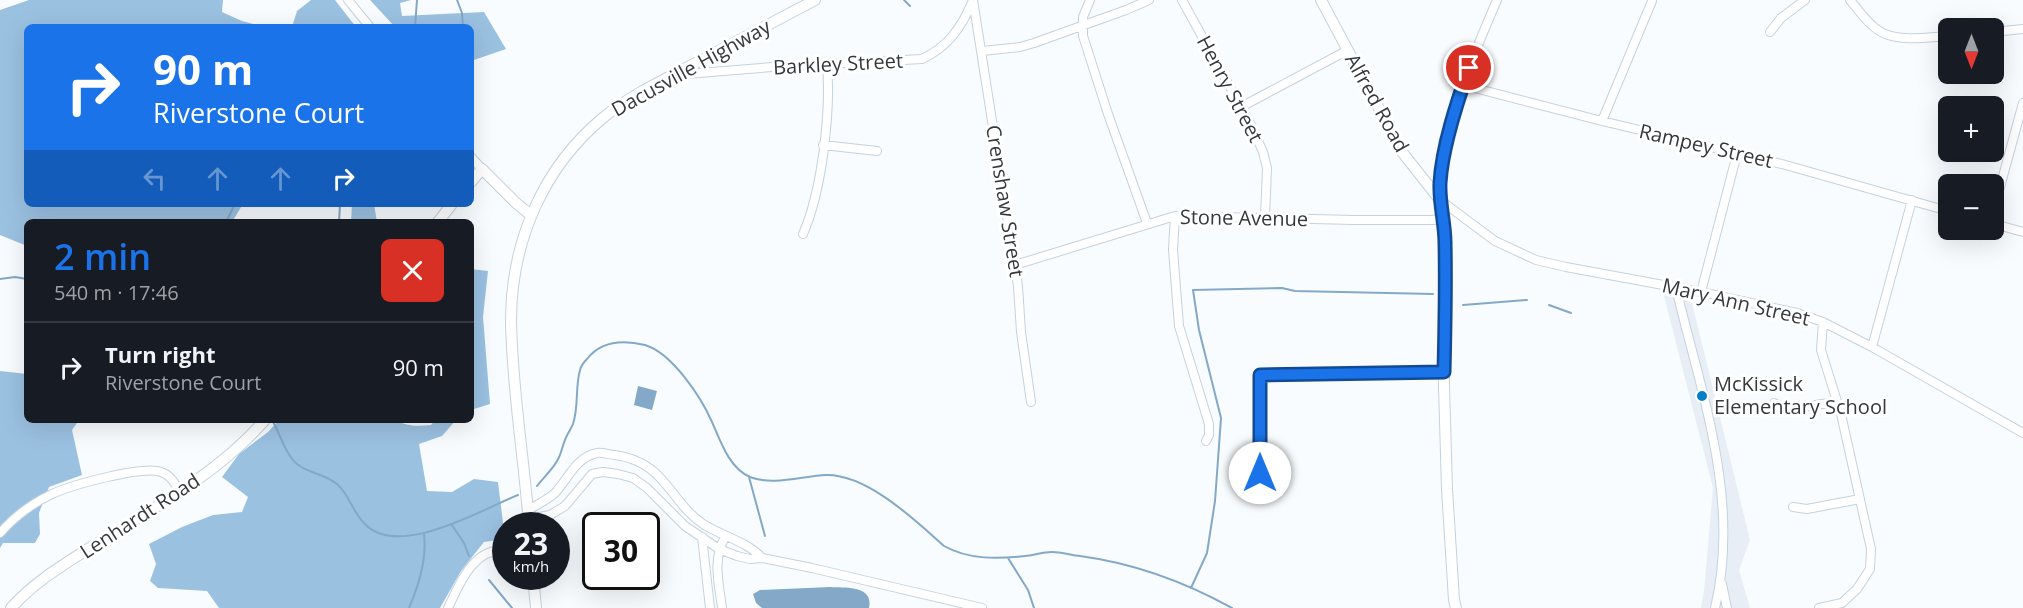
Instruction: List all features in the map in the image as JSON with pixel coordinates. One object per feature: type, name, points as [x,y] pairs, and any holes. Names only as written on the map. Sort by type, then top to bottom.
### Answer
[{"type":"street","points":[[348,0],[368,24]]},
{"type":"street","name":"Dacusville Highway","points":[[527,512],[511,320],[515,274],[531,214],[546,185],[568,153],[606,116],[672,75],[815,0]]},
{"type":"street","name":"Barkley Street","points":[[672,75],[922,59],[937,52],[952,38],[966,18],[973,0]]},
{"type":"street","name":"Crenshaw Street","points":[[973,0],[1015,265],[1031,402]]},
{"type":"street","points":[[1090,0],[1082,26],[1083,36],[1147,223]]},
{"type":"street","points":[[982,51],[1020,47],[1149,0]]},
{"type":"street","name":"Henry Street","points":[[1182,0],[1241,107],[1266,160],[1265,218]]},
{"type":"street","name":"Alfred Road","points":[[1321,0],[1402,152],[1440,200]]},
{"type":"street","points":[[1456,608],[1447,489],[1444,218],[1440,200],[1440,181],[1451,124],[1463,85],[1497,0]]},
{"type":"street","points":[[1770,32],[1781,18],[1805,0]]},
{"type":"street","points":[[1850,0],[1862,15],[1887,35],[1920,38],[1938,37]]},
{"type":"street","points":[[1602,121],[1652,1]]},
{"type":"street","points":[[2004,31],[2023,29]]},
{"type":"street","points":[[1241,107],[1348,50]]},
{"type":"street","points":[[803,234],[817,189],[828,105],[827,65]]},
{"type":"street","name":"Rampey Street","points":[[1463,85],[1792,167],[1938,208]]},
{"type":"street","points":[[2004,174],[2023,102]]},
{"type":"street","points":[[823,145],[877,151]]},
{"type":"street","points":[[1701,292],[1737,154]]},
{"type":"street","points":[[474,160],[516,204],[531,214]]},
{"type":"street","points":[[474,178],[482,169]]},
{"type":"street","name":"Mary Ann Street","points":[[1440,200],[1495,241],[1536,260],[1701,292],[1797,313],[1823,322],[1872,347],[2023,433]]},
{"type":"street","points":[[1872,347],[1912,200]]},
{"type":"street","points":[[440,219],[450,207]]},
{"type":"street","points":[[1175,216],[1173,250],[1179,326],[1209,424],[1209,435],[1206,441]]},
{"type":"street","name":"Stone Avenue","points":[[1015,265],[1175,216],[1354,220],[1444,218]]},
{"type":"street","points":[[2004,227],[2023,232]]},
{"type":"street","points":[[1676,288],[1708,414],[1721,479],[1724,525],[1721,581],[1715,608]]},
{"type":"street","points":[[1820,608],[1842,603],[1857,589],[1870,569],[1871,549],[1837,402],[1821,350],[1823,322]]},
{"type":"street","points":[[1260,473],[1260,375],[1444,372]]},
{"type":"street","points":[[1774,403],[1786,409],[1837,402]]},
{"type":"street","name":"Lenhardt Road","points":[[11,608],[43,578],[180,492],[237,450],[262,423]]},
{"type":"street","points":[[534,512],[552,495],[579,462],[597,453],[625,457],[646,466],[658,475],[701,523],[725,537],[754,549],[762,558]]},
{"type":"street","points":[[0,533],[22,513],[52,494],[103,479],[155,470],[164,472],[171,478],[180,492]]},
{"type":"street","points":[[555,512],[565,506],[592,474],[603,472],[633,478],[647,488],[685,526],[719,549],[750,559],[762,558],[956,605],[982,608]]},
{"type":"street","points":[[1793,507],[1807,509],[1860,499]]},
{"type":"street","points":[[702,537],[710,608]]},
{"type":"street","points":[[722,608],[717,559],[725,537]]},
{"type":"street","points":[[448,608],[465,573],[480,558],[492,552]]},
{"type":"street","points":[[1721,581],[1727,608]]},
{"type":"street","points":[[534,590],[536,608]]},
{"type":"shaded area","points":[[29,0],[223,0],[222,12],[253,24],[24,24],[24,207],[241,207],[234,219],[24,219],[24,245],[0,235],[0,10]]},
{"type":"shaded area","points":[[311,0],[335,0],[354,24],[293,24],[297,11]]},
{"type":"shaded area","points":[[370,0],[411,0],[400,3],[402,16],[484,12],[506,49],[474,60],[474,24],[392,24]]},
{"type":"shaded area","points":[[352,207],[374,207],[376,219],[351,219]]},
{"type":"shaded area","points":[[474,269],[488,271],[483,317],[490,404],[474,409]]},
{"type":"shaded area","name":"McKissick Elementary School","points":[[1663,292],[1692,303],[1750,540],[1739,570],[1750,608],[1701,608],[1713,488]]},
{"type":"shaded area","points":[[0,371],[24,374],[24,423],[77,423],[72,430],[82,475],[49,487],[39,513],[40,534],[35,543],[3,543],[0,548]]},
{"type":"shaded area","points":[[638,386],[657,391],[652,410],[634,405]]},
{"type":"shaded area","points":[[276,423],[402,423],[417,426],[453,423],[442,436],[419,444],[427,491],[452,492],[474,479],[498,482],[502,512],[492,512],[492,541],[484,542],[461,571],[440,608],[219,608],[207,591],[158,588],[150,581],[156,564],[149,544],[182,527],[213,515],[242,512],[248,497],[222,477],[239,454]]},
{"type":"shaded area","points":[[830,587],[857,589],[863,592],[867,595],[869,608],[762,608],[756,603],[753,594],[760,590]]},
{"type":"waterway","points":[[415,24],[417,0]]},
{"type":"waterway","points":[[457,0],[462,13],[463,24]]},
{"type":"waterway","points":[[904,0],[910,6]]},
{"type":"waterway","points":[[228,219],[234,207]]},
{"type":"waterway","points":[[339,219],[340,207]]},
{"type":"waterway","points":[[0,279],[24,278]]},
{"type":"waterway","points":[[1191,588],[1207,553],[1215,501],[1221,418],[1199,330],[1193,290],[1282,288],[1295,291],[1433,294]]},
{"type":"waterway","points":[[1463,305],[1527,300]]},
{"type":"waterway","points":[[1549,305],[1571,313]]},
{"type":"waterway","points":[[537,486],[553,468],[573,424],[580,369],[583,364],[593,353],[606,345],[621,342],[637,343],[655,350],[675,366],[707,412],[731,460],[736,467],[750,477],[768,481],[826,475],[842,477],[874,490],[905,512],[944,546],[954,551],[973,556],[1004,558],[1055,552],[1100,559],[1158,575],[1232,608]]},
{"type":"waterway","points":[[273,423],[293,460],[302,467],[334,481],[360,519],[379,533],[397,536],[440,528],[518,495]]},
{"type":"waterway","points":[[749,477],[765,536]]},
{"type":"waterway","points":[[452,525],[464,543],[469,556]]},
{"type":"waterway","points":[[409,608],[421,572],[424,534]]},
{"type":"waterway","points":[[1008,558],[1028,590],[1034,608]]},
{"type":"waterway","points":[[489,580],[512,608]]},
{"type":"place","name":"McKissick Elementary School","points":[[1702,396]]},
{"type":"route","points":[[1260,473],[1260,375],[1444,372],[1446,244],[1440,200],[1440,181],[1451,124],[1469,68]]}]
